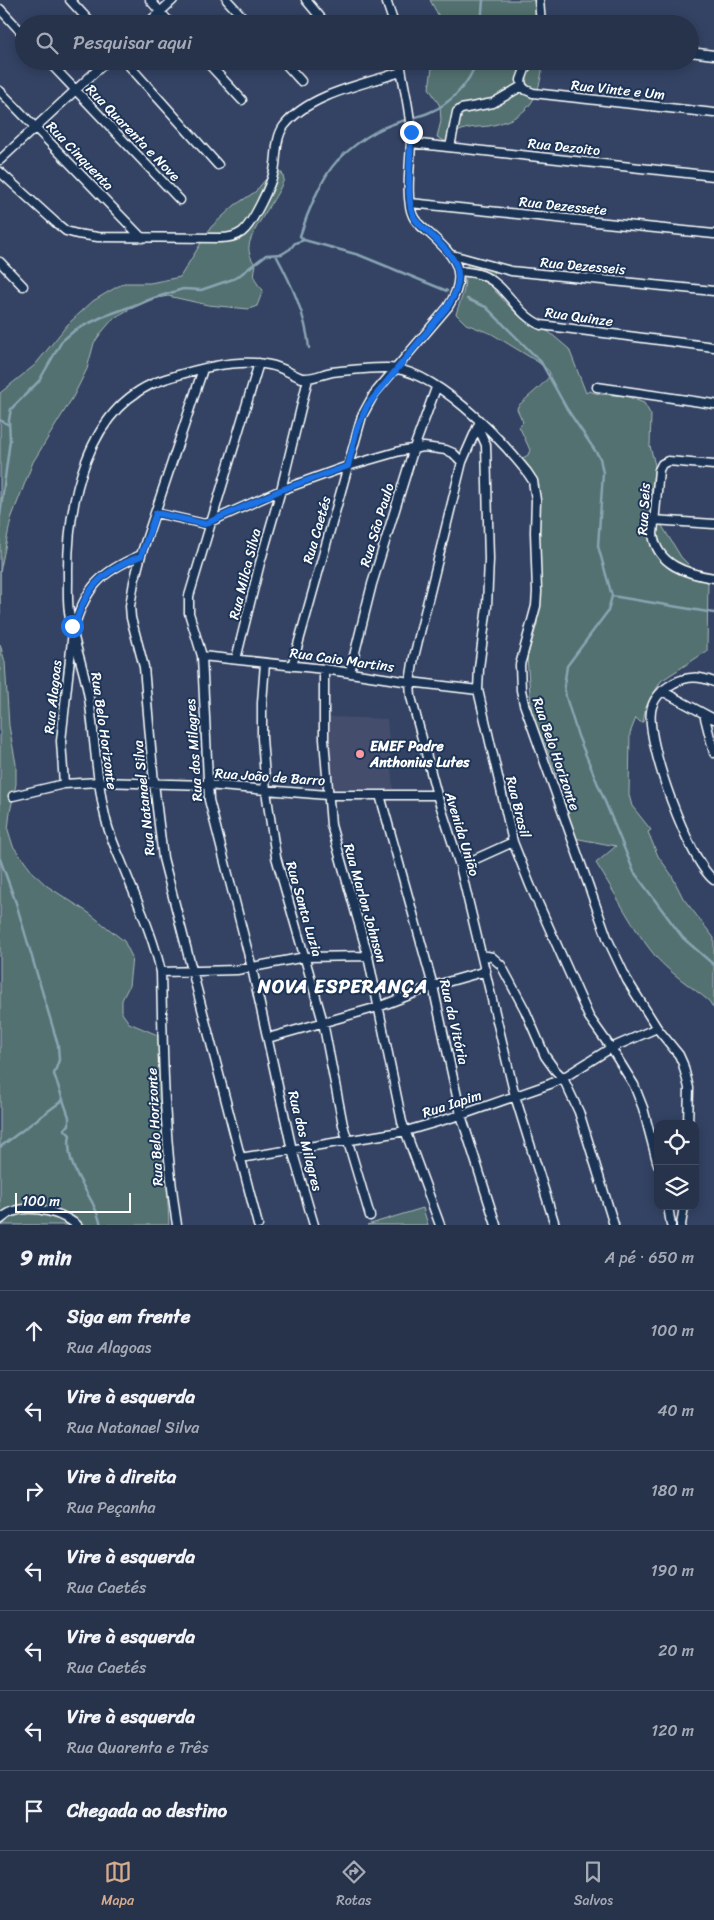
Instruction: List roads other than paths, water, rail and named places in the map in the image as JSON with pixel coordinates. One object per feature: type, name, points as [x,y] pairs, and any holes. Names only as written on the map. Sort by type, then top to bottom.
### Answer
[{"type":"street","points":[[70,0],[84,15]]},
{"type":"street","points":[[150,0],[163,15]]},
{"type":"street","points":[[157,15],[172,0]]},
{"type":"street","points":[[227,0],[241,15]]},
{"type":"street","points":[[306,0],[318,15]]},
{"type":"street","points":[[386,0],[391,15]]},
{"type":"street","points":[[539,0],[540,15]]},
{"type":"street","points":[[0,9],[15,25]]},
{"type":"street","points":[[699,54],[714,56]]},
{"type":"street","name":"Rua Quarenta e Nove","points":[[56,70],[180,200]]},
{"type":"street","points":[[0,160],[97,70]]},
{"type":"street","points":[[134,70],[218,165]]},
{"type":"street","points":[[214,70],[242,100]]},
{"type":"street","points":[[292,70],[301,80]]},
{"type":"street","points":[[450,147],[457,112],[461,109],[493,103],[522,86],[521,80],[525,70]]},
{"type":"street","points":[[0,172],[66,230],[86,236],[142,238],[233,237],[248,226],[268,190],[284,126],[297,114],[335,93],[401,72],[410,119],[410,203],[414,218],[452,256],[459,272]]},
{"type":"street","name":"Rua Vinte e Um","points":[[522,86],[533,93],[714,113]]},
{"type":"street","name":"Rua Cinquenta","points":[[0,91],[142,238]]},
{"type":"street","name":"Rua Dezoito","points":[[411,143],[714,176]]},
{"type":"street","name":"Rua Dezessete","points":[[410,203],[714,234]]},
{"type":"street","name":"Rua Dezesseis","points":[[452,256],[511,271],[714,291]]},
{"type":"street","points":[[0,262],[23,286]]},
{"type":"street","name":"Rua Quinze","points":[[459,272],[476,273],[492,280],[525,316],[541,326],[714,347]]},
{"type":"street","name":"Rua Caetés","points":[[292,666],[357,429],[367,406],[436,322],[455,295],[459,272]]},
{"type":"street","name":"Rua Belo Horizonte","points":[[177,1225],[170,1184],[161,972],[155,948],[108,828],[99,782],[88,690],[73,631],[69,605],[68,551],[75,492],[93,446],[108,421],[139,390],[155,382],[203,369],[228,364],[259,363],[278,367],[308,379],[330,373],[377,368],[398,368],[410,371],[463,405],[479,424],[527,472],[535,491],[537,592],[536,606],[520,665],[520,684],[524,704],[608,940],[627,980],[657,1028],[679,1054],[683,1064],[689,1088],[688,1120]]},
{"type":"street","name":"Rua dos Milagres","points":[[259,363],[189,596],[189,613],[202,656],[207,785],[212,813],[252,968],[292,1150],[314,1225]]},
{"type":"street","name":"Rua Natanael Silva","points":[[203,369],[141,556],[130,606],[131,618],[144,667],[162,858],[258,1225]]},
{"type":"street","name":"Rua Milca Silva","points":[[236,660],[308,379]]},
{"type":"street","points":[[597,387],[714,404]]},
{"type":"street","name":"Rua São Paulo","points":[[350,672],[372,584],[414,448],[436,388]]},
{"type":"street","name":"Avenida União","points":[[479,424],[462,462],[414,657],[410,682],[414,710],[437,795],[460,866],[515,1096],[555,1225]]},
{"type":"street","name":"Rua Brasil","points":[[479,424],[486,452],[489,559],[487,606],[478,674],[478,690],[513,842],[539,908],[589,1017],[611,1048],[639,1097],[654,1151]]},
{"type":"street","points":[[156,513],[198,524],[211,522],[281,490],[348,466],[414,448],[438,447],[453,453],[462,462]]},
{"type":"street","name":"Rua Seis","points":[[714,464],[668,461],[662,464],[659,470],[653,520],[654,543],[666,561],[687,572],[714,578]]},
{"type":"street","points":[[653,520],[714,524]]},
{"type":"street","name":"Rua Alagoas","points":[[64,784],[61,741],[73,631],[82,601],[107,573],[127,561],[141,556]]},
{"type":"street","name":"Rua Caio Martins","points":[[202,656],[350,672],[410,682],[478,690]]},
{"type":"street","name":"Rua Santa Luzia","points":[[265,663],[262,720],[266,791],[281,877],[323,1022],[338,1101],[370,1216]]},
{"type":"street","name":"Rua Marlon Johnson","points":[[324,669],[324,739],[327,794],[333,837],[368,956],[398,1103],[406,1131],[440,1225]]},
{"type":"street","points":[[714,682],[689,677],[666,687],[653,704],[650,717],[659,766],[670,798],[705,871],[714,880]]},
{"type":"street","points":[[662,691],[714,719]]},
{"type":"street","points":[[704,714],[714,753]]},
{"type":"street","name":"Rua João de Barro","points":[[13,796],[64,784],[99,782],[207,785],[266,791],[327,794],[380,796],[437,795]]},
{"type":"street","name":"Rua da Vitória","points":[[380,796],[433,986],[461,1114],[496,1225]]},
{"type":"street","points":[[460,866],[513,842]]},
{"type":"street","points":[[482,955],[492,957],[501,965],[525,1010],[545,1056],[563,1078],[579,1112],[614,1225]]},
{"type":"street","points":[[161,972],[252,968],[305,957],[368,956]]},
{"type":"street","points":[[268,1038],[378,1007],[433,986],[486,971]]},
{"type":"street","name":"Rua Iapim","points":[[240,1158],[406,1131],[461,1114],[563,1078],[611,1048],[657,1028]]},
{"type":"street","points":[[0,1220],[12,1212],[23,1209],[35,1209],[48,1212],[77,1225]]},
{"type":"street","points":[[669,1210],[672,1225]]},
{"type":"street","points":[[681,1225],[683,1210]]},
{"type":"waterway","points":[[482,15],[483,0]]},
{"type":"waterway","points":[[303,239],[300,236],[320,186],[337,161],[362,141],[383,128],[428,113],[444,105],[464,85],[472,70]]},
{"type":"waterway","points":[[0,516],[10,440],[9,420],[11,409],[39,381],[62,341],[75,330],[102,317],[154,298],[183,289],[201,290],[236,278],[266,255],[282,254],[295,243],[304,240],[359,255],[447,291]]},
{"type":"waterway","points":[[276,255],[297,300],[305,323],[309,348]]},
{"type":"waterway","points":[[467,299],[486,307],[541,362],[567,409],[600,458],[603,473],[598,546],[612,596],[608,611],[567,666],[564,686],[566,697],[578,736],[634,872],[683,938],[714,965]]},
{"type":"waterway","points":[[0,420],[9,425]]},
{"type":"waterway","points":[[612,596],[714,613]]},
{"type":"waterway","points":[[0,859],[16,903],[58,1045],[59,1060],[54,1074],[69,1117],[69,1125],[64,1129],[70,1135],[69,1144],[72,1162],[95,1208],[101,1225]]},
{"type":"waterway","points":[[0,1147],[63,1100]]},
{"type":"place","name":"EMEF Padre Anthonius Lutes","points":[[360,754]]},
{"type":"district","name":"NOVA ESPERANÇA","points":[[343,986]]}]
